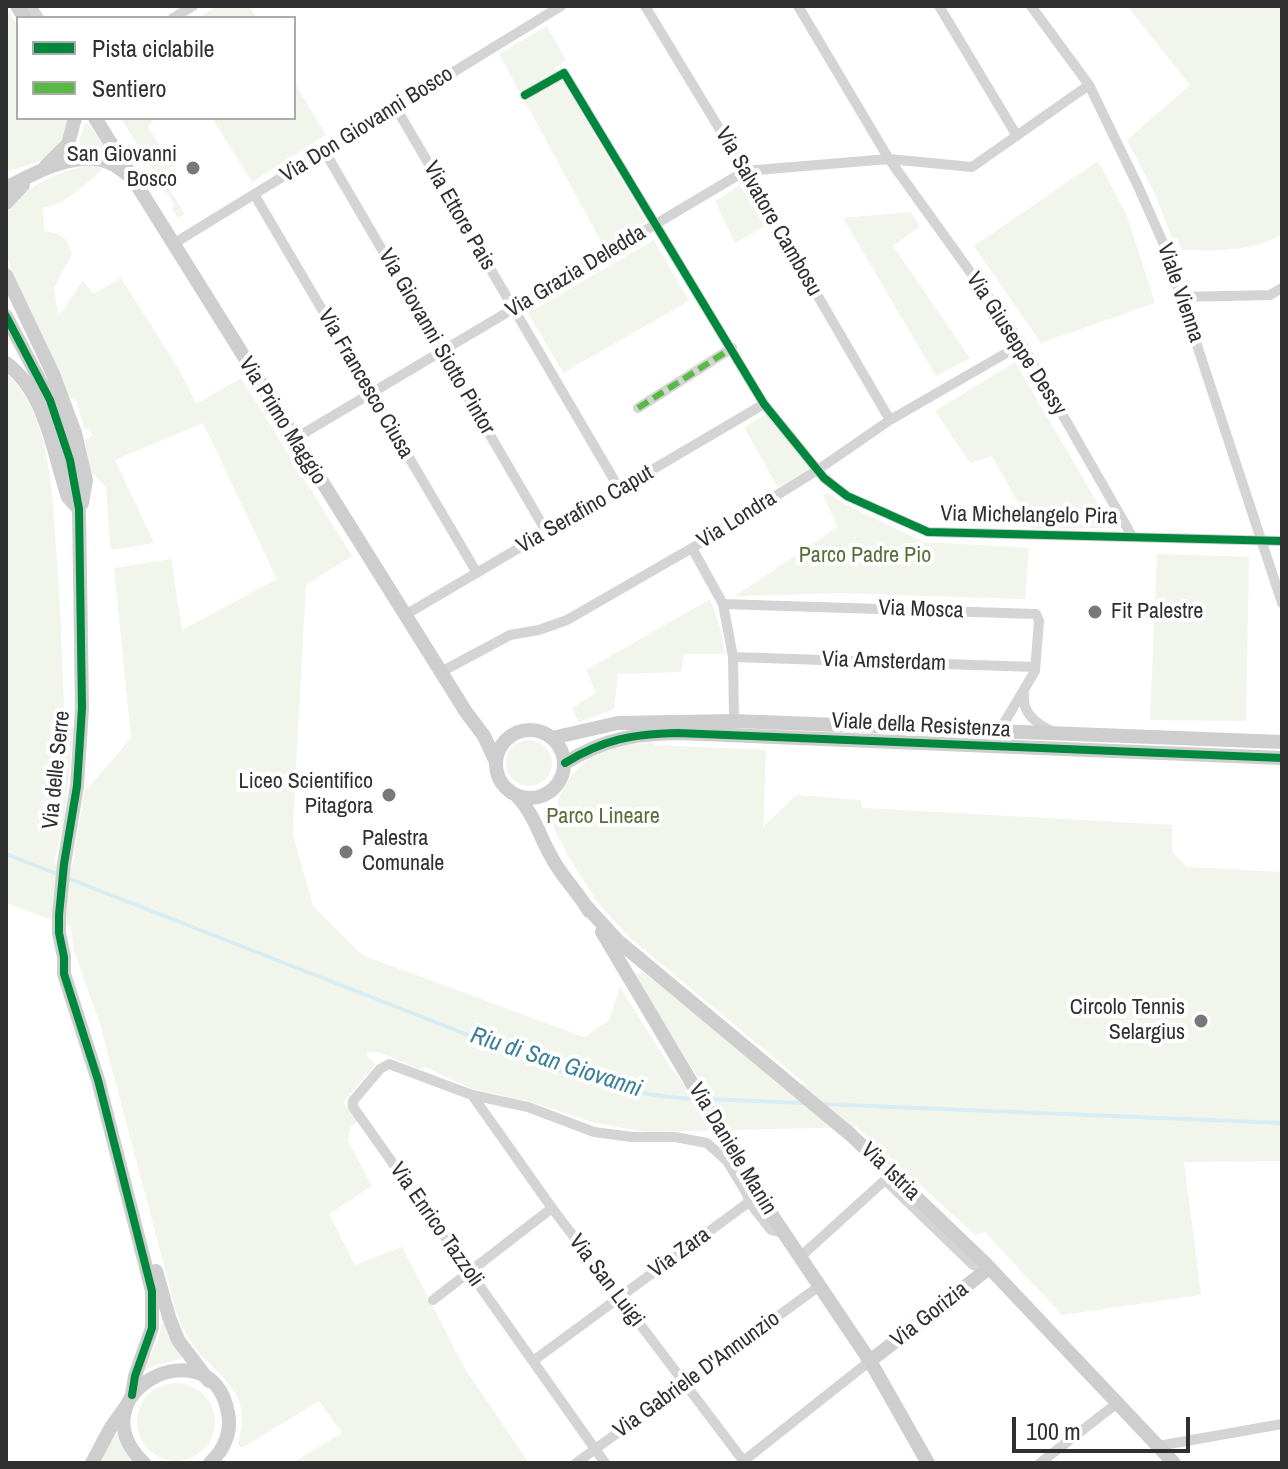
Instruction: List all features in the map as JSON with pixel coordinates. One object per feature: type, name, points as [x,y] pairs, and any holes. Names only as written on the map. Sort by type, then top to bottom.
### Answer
[{"type":"street","name":"Via Don Giovanni Bosco","points":[[173,244],[561,6]]},
{"type":"street","name":"Via Salvatore Cambosu","points":[[645,6],[890,420]]},
{"type":"street","name":"Via Giuseppe Dessy","points":[[798,6],[889,159],[1022,344],[1132,536]]},
{"type":"street","points":[[939,6],[1017,136]]},
{"type":"street","name":"Viale Vienna","points":[[1031,6],[1089,85],[1164,245],[1282,603]]},
{"type":"street","name":"Via Michelangelo Pira","points":[[525,95],[564,73],[764,404],[824,478],[847,496],[928,532],[1282,541]]},
{"type":"street","name":"Via Grazia Deledda","points":[[294,439],[745,171],[889,159],[972,167],[1089,85]]},
{"type":"street","name":"Via Ettore Pais","points":[[396,108],[620,490]]},
{"type":"street","points":[[6,203],[68,144],[74,120]]},
{"type":"street","name":"Via Primo Maggio","points":[[96,120],[496,762]]},
{"type":"street","name":"Via Giovanni Siotto Pintor","points":[[325,152],[546,531]]},
{"type":"street","points":[[6,188],[39,172],[86,159],[110,162],[136,181]]},
{"type":"street","points":[[6,177],[39,172]]},
{"type":"street","name":"Via Francesco Ciusa","points":[[254,194],[477,573]]},
{"type":"street","points":[[6,275],[53,374],[75,433],[86,483],[79,512]]},
{"type":"street","points":[[1182,297],[1270,295],[1282,288]]},
{"type":"street","name":"Via delle Serre","points":[[6,316],[50,400],[73,474],[79,512],[82,708],[77,786],[64,864],[59,933],[64,974],[98,1080],[152,1291],[149,1343],[135,1376],[131,1399]]},
{"type":"street","name":"Via Londra","points":[[441,672],[510,635],[539,630],[567,620],[692,548],[819,469],[890,420],[1022,344]]},
{"type":"street","points":[[638,408],[732,348]]},
{"type":"street","points":[[6,363],[22,376],[35,398],[68,497],[79,512]]},
{"type":"street","name":"Via Serafino Caput","points":[[405,615],[764,404]]},
{"type":"street","points":[[692,548],[723,604],[733,657],[734,721]]},
{"type":"street","name":"Via Mosca","points":[[723,604],[1036,614],[1039,621],[1035,667],[1024,692],[1004,723],[1004,733]]},
{"type":"street","name":"Via Amsterdam","points":[[733,657],[1035,667]]},
{"type":"street","points":[[1024,692],[1023,706],[1031,718],[1057,734]]},
{"type":"street","points":[[473,721],[491,732],[513,735],[534,730],[552,738],[561,749],[565,763],[559,783],[551,792],[544,809],[542,837]]},
{"type":"street","name":"Viale della Resistenza","points":[[552,738],[618,723],[734,721],[1282,742]]},
{"type":"street","name":"Viale della Resistenza","points":[[565,763],[590,748],[621,737],[678,733],[1282,758]]},
{"type":"street","points":[[513,735],[499,751],[496,762],[501,782],[517,796],[529,799],[551,792]]},
{"type":"street","name":"Via Daniele Manin","points":[[517,796],[535,819],[560,871],[585,905],[783,1233],[870,1361],[924,1461]]},
{"type":"street","name":"Via Istria","points":[[585,905],[618,941],[851,1135],[1049,1328],[1116,1404],[1174,1463]]},
{"type":"street","name":"Via delle Serre","points":[[64,957],[73,969],[105,1074],[169,1317],[178,1340],[224,1399],[230,1421],[225,1444],[216,1460]]},
{"type":"street","name":"Via Enrico Tazzoli","points":[[472,1095],[389,1064],[380,1069],[353,1101],[353,1107],[605,1463]]},
{"type":"street","points":[[472,1095],[528,1107],[594,1132],[632,1137],[675,1137],[707,1143],[727,1161],[749,1202],[771,1230],[783,1233]]},
{"type":"street","name":"Via San Luigi","points":[[472,1095],[552,1208],[743,1462]]},
{"type":"street","points":[[799,1258],[885,1180],[973,1265],[989,1268]]},
{"type":"street","name":"Via Zara","points":[[533,1361],[749,1202]]},
{"type":"street","points":[[433,1300],[552,1208]]},
{"type":"street","name":"Via Gorizia","points":[[870,1361],[989,1268]]},
{"type":"street","name":"Via Gabriele D'Annunzio","points":[[576,1463],[818,1287]]},
{"type":"street","points":[[743,1462],[870,1361]]},
{"type":"street","points":[[92,1463],[111,1427],[151,1377],[168,1371],[194,1373],[209,1381]]},
{"type":"street","points":[[131,1399],[126,1413],[125,1432],[132,1449],[144,1463]]},
{"type":"street","points":[[1042,1462],[1116,1404]]},
{"type":"street","points":[[1158,1446],[1282,1424]]},
{"type":"green space","points":[[218,6],[249,6],[255,16],[201,16]]},
{"type":"green space","points":[[1127,6],[1282,6],[1282,234],[1258,245],[1221,250],[1182,250],[1177,238],[1172,239],[1155,194],[1127,140],[1190,85]]},
{"type":"green space","points":[[6,7],[16,23],[16,120],[68,120],[55,149],[48,155],[30,165],[6,171]]},
{"type":"green space","points":[[547,26],[566,60],[555,68],[646,221],[604,247],[499,54]]},
{"type":"green space","points":[[296,85],[326,135],[252,182],[213,120],[296,120]]},
{"type":"green space","points":[[122,120],[153,120],[148,127],[164,153],[169,144],[180,162],[160,174],[185,214],[178,218],[172,208],[175,206]]},
{"type":"green space","points":[[87,123],[108,148],[107,155],[76,152]]},
{"type":"green space","points":[[1098,161],[1127,216],[1155,303],[1041,343],[974,246]]},
{"type":"green space","name":"Parco Lineare","points":[[87,166],[105,167],[68,197],[43,208],[44,231],[62,237],[72,254],[54,288],[58,314],[83,280],[93,294],[121,278],[180,371],[196,404],[241,378],[352,556],[306,585],[293,834],[313,906],[362,955],[584,1037],[609,1020],[620,987],[683,1083],[699,1079],[634,975],[643,972],[777,1084],[807,1085],[630,938],[598,903],[570,859],[553,821],[559,797],[571,776],[591,755],[625,745],[654,743],[766,750],[763,827],[796,795],[861,800],[862,808],[1172,825],[1172,852],[1187,867],[1282,872],[1282,1161],[1184,1162],[1201,1295],[1062,1315],[985,1232],[975,1235],[857,1127],[646,1132],[596,1123],[527,1101],[472,1089],[425,1067],[419,1069],[381,1053],[368,1052],[367,1056],[376,1064],[343,1102],[358,1122],[350,1128],[348,1141],[372,1186],[329,1214],[355,1265],[402,1247],[465,1369],[529,1463],[292,1463],[342,1433],[319,1401],[242,1448],[238,1444],[242,1418],[238,1398],[193,1345],[176,1311],[100,1024],[73,948],[71,927],[6,903],[6,372],[33,412],[47,459],[54,509],[65,724],[74,728],[65,815],[54,864],[72,867],[85,789],[131,738],[114,568],[171,559],[182,630],[277,579],[203,423],[115,460],[154,543],[113,550],[110,546],[106,487],[91,472],[85,441],[92,436],[90,429],[85,430],[76,400],[67,398],[6,256],[6,215],[12,205],[41,182]]},
{"type":"green space","points":[[740,185],[765,226],[735,243],[715,201]]},
{"type":"green space","points":[[911,212],[920,226],[893,246],[970,358],[936,376],[843,218]]},
{"type":"green space","points":[[654,240],[689,301],[563,373],[528,313]]},
{"type":"green space","points":[[1015,362],[1112,528],[1033,529],[992,456],[970,463],[935,411]]},
{"type":"green space","points":[[766,414],[810,468],[778,488],[744,427]]},
{"type":"green space","name":"Parco Padre Pio","points":[[828,493],[923,542],[1029,548],[1025,599],[841,593],[735,596],[838,527],[823,496]]},
{"type":"green space","points":[[1157,554],[1249,557],[1246,721],[1150,720]]},
{"type":"green space","points":[[710,599],[721,630],[725,654],[684,654],[681,672],[618,674],[614,709],[579,722],[572,708],[596,693],[586,670]]},
{"type":"green space","points":[[529,740],[545,747],[552,763],[545,779],[529,786],[513,779],[506,763],[513,747]]},
{"type":"green space","points":[[166,1321],[183,1357],[144,1371],[159,1337],[161,1323]]},
{"type":"green space","points":[[168,1383],[184,1383],[198,1389],[209,1400],[215,1422],[209,1444],[198,1455],[184,1461],[168,1461],[154,1455],[143,1444],[137,1430],[137,1414],[143,1400],[154,1389]]},
{"type":"green space","points":[[119,1433],[124,1447],[136,1463],[99,1463],[115,1435]]},
{"type":"waterway","name":"Riu di San Giovanni","points":[[6,854],[555,1069],[624,1089],[696,1099]]},
{"type":"waterway","name":"Riu di San Giovanni","points":[[705,1099],[804,1103]]},
{"type":"waterway","name":"Riu di San Giovanni","points":[[821,1104],[1282,1123]]},
{"type":"marked path","points":[[638,408],[732,348]]},
{"type":"cycle path","points":[[525,95],[564,73],[764,404],[824,478],[847,496],[928,532],[1282,541]]},
{"type":"cycle path","points":[[6,316],[50,400],[70,460],[79,509],[82,708],[77,786],[64,864],[59,933],[64,974],[98,1080],[152,1291],[152,1328],[135,1376],[132,1395]]},
{"type":"cycle path","points":[[565,763],[619,739],[678,733],[1282,758]]},
{"type":"place","name":"San Giovanni Bosco","points":[[193,168]]},
{"type":"place","name":"Fit Palestre","points":[[1095,612]]},
{"type":"place","name":"Liceo Scientifico Pitagora","points":[[389,795]]},
{"type":"place","name":"Palestra Comunale","points":[[346,852]]},
{"type":"place","name":"Circolo Tennis Selargius","points":[[1201,1021]]}]
